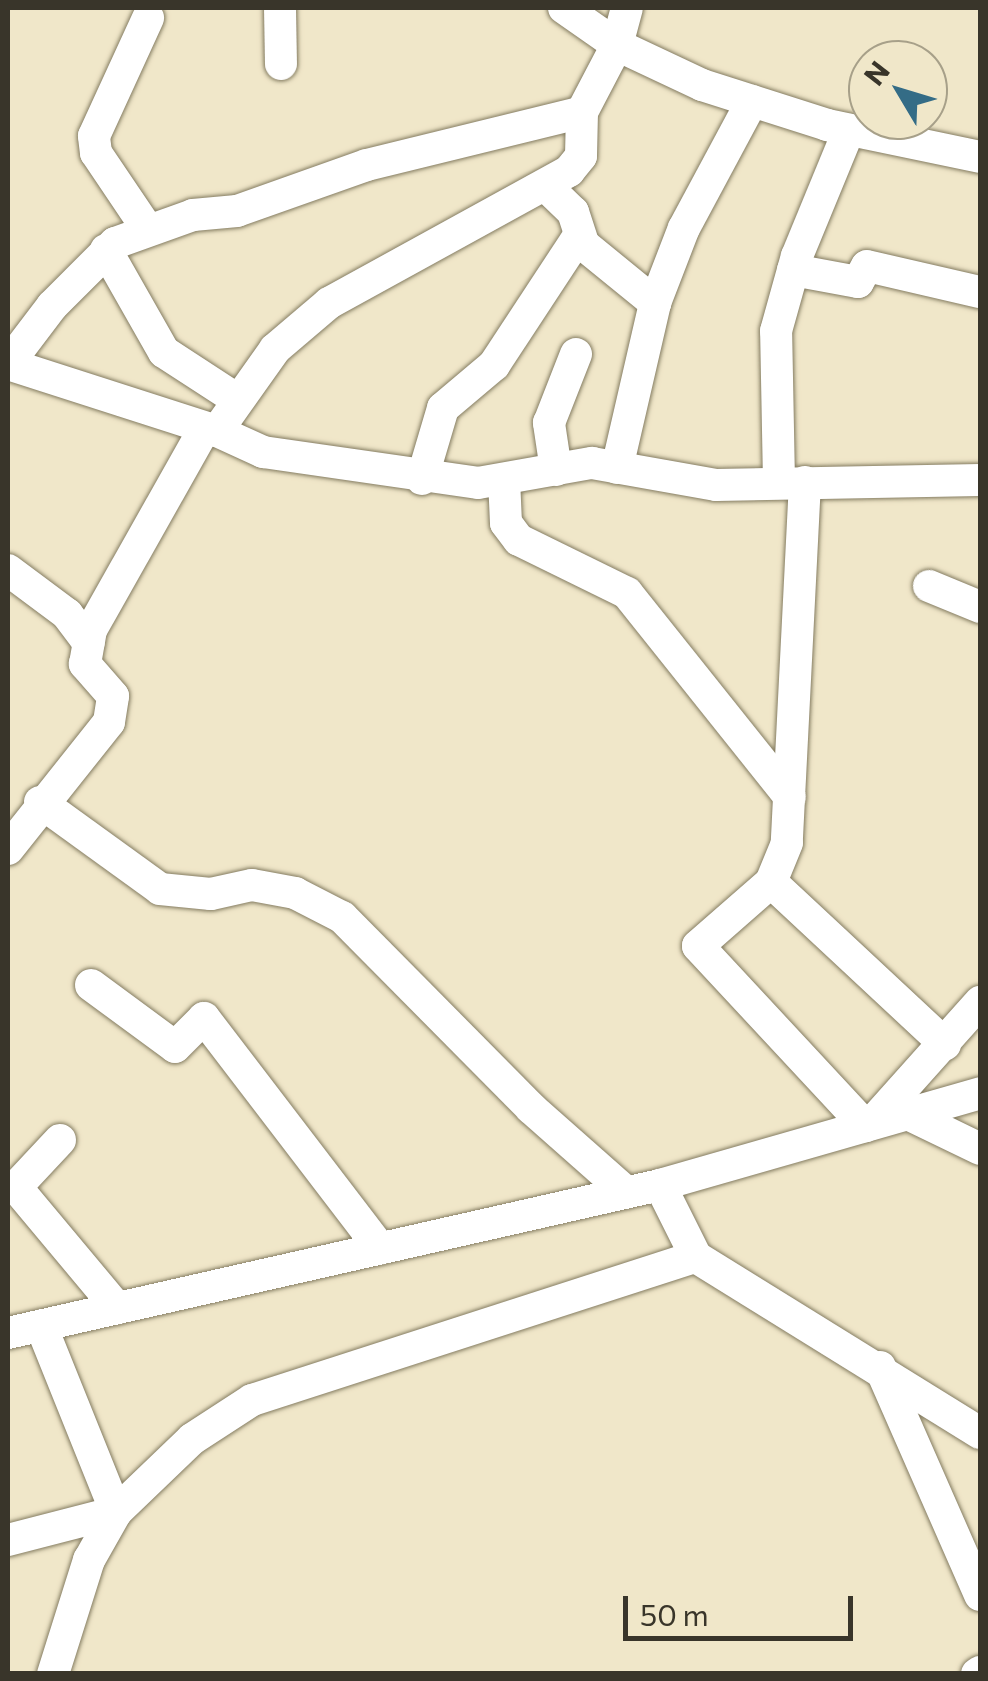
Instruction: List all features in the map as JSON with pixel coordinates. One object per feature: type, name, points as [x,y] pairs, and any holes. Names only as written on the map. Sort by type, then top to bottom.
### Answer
[{"type":"street","points":[[280,8],[281,64]]},
{"type":"street","points":[[564,8],[618,44],[752,101],[848,130]]},
{"type":"street","points":[[8,849],[114,708],[114,696],[85,664],[89,643],[210,431],[275,349],[329,303],[548,188],[581,156],[582,112],[618,44],[626,8]]},
{"type":"street","points":[[148,18],[94,136],[96,153],[148,230]]},
{"type":"street","points":[[617,468],[655,303],[684,228],[752,101]]},
{"type":"street","points":[[582,112],[366,164],[236,212],[193,215],[148,230],[106,250],[8,364],[262,452],[422,478],[504,479],[592,462],[716,485],[980,480]]},
{"type":"street","points":[[848,132],[793,270],[776,331],[792,482],[787,842],[771,882],[698,946],[868,1125]]},
{"type":"street","points":[[898,140],[980,157]]},
{"type":"street","points":[[548,188],[573,212],[578,236],[655,303]]},
{"type":"street","points":[[422,478],[443,408],[494,365],[578,236]]},
{"type":"street","points":[[106,250],[164,352],[236,399]]},
{"type":"street","points":[[793,270],[858,282],[867,266],[980,292]]},
{"type":"street","points":[[556,470],[548,424],[576,354]]},
{"type":"street","points":[[504,479],[506,523],[519,540],[626,593],[790,798]]},
{"type":"street","points":[[8,570],[67,614],[89,643]]},
{"type":"street","points":[[929,586],[980,607]]},
{"type":"street","points":[[40,802],[160,889],[211,894],[252,886],[295,893],[342,917],[531,1108],[626,1192]]},
{"type":"street","points":[[771,882],[945,1044]]},
{"type":"street","points":[[92,985],[174,1047],[204,1018],[380,1248]]},
{"type":"street","points":[[868,1125],[980,1002]]},
{"type":"street","points":[[8,1332],[660,1185],[980,1094]]},
{"type":"street","points":[[908,1114],[980,1149]]},
{"type":"street","points":[[60,1140],[16,1187],[117,1308]]},
{"type":"street","points":[[660,1185],[696,1257],[880,1367],[980,1434]]},
{"type":"street","points":[[53,1674],[89,1560],[116,1512],[192,1439],[252,1400],[696,1257]]},
{"type":"street","points":[[41,1325],[116,1512]]},
{"type":"street","points":[[880,1367],[980,1595]]},
{"type":"street","points":[[8,1540],[116,1512]]}]
